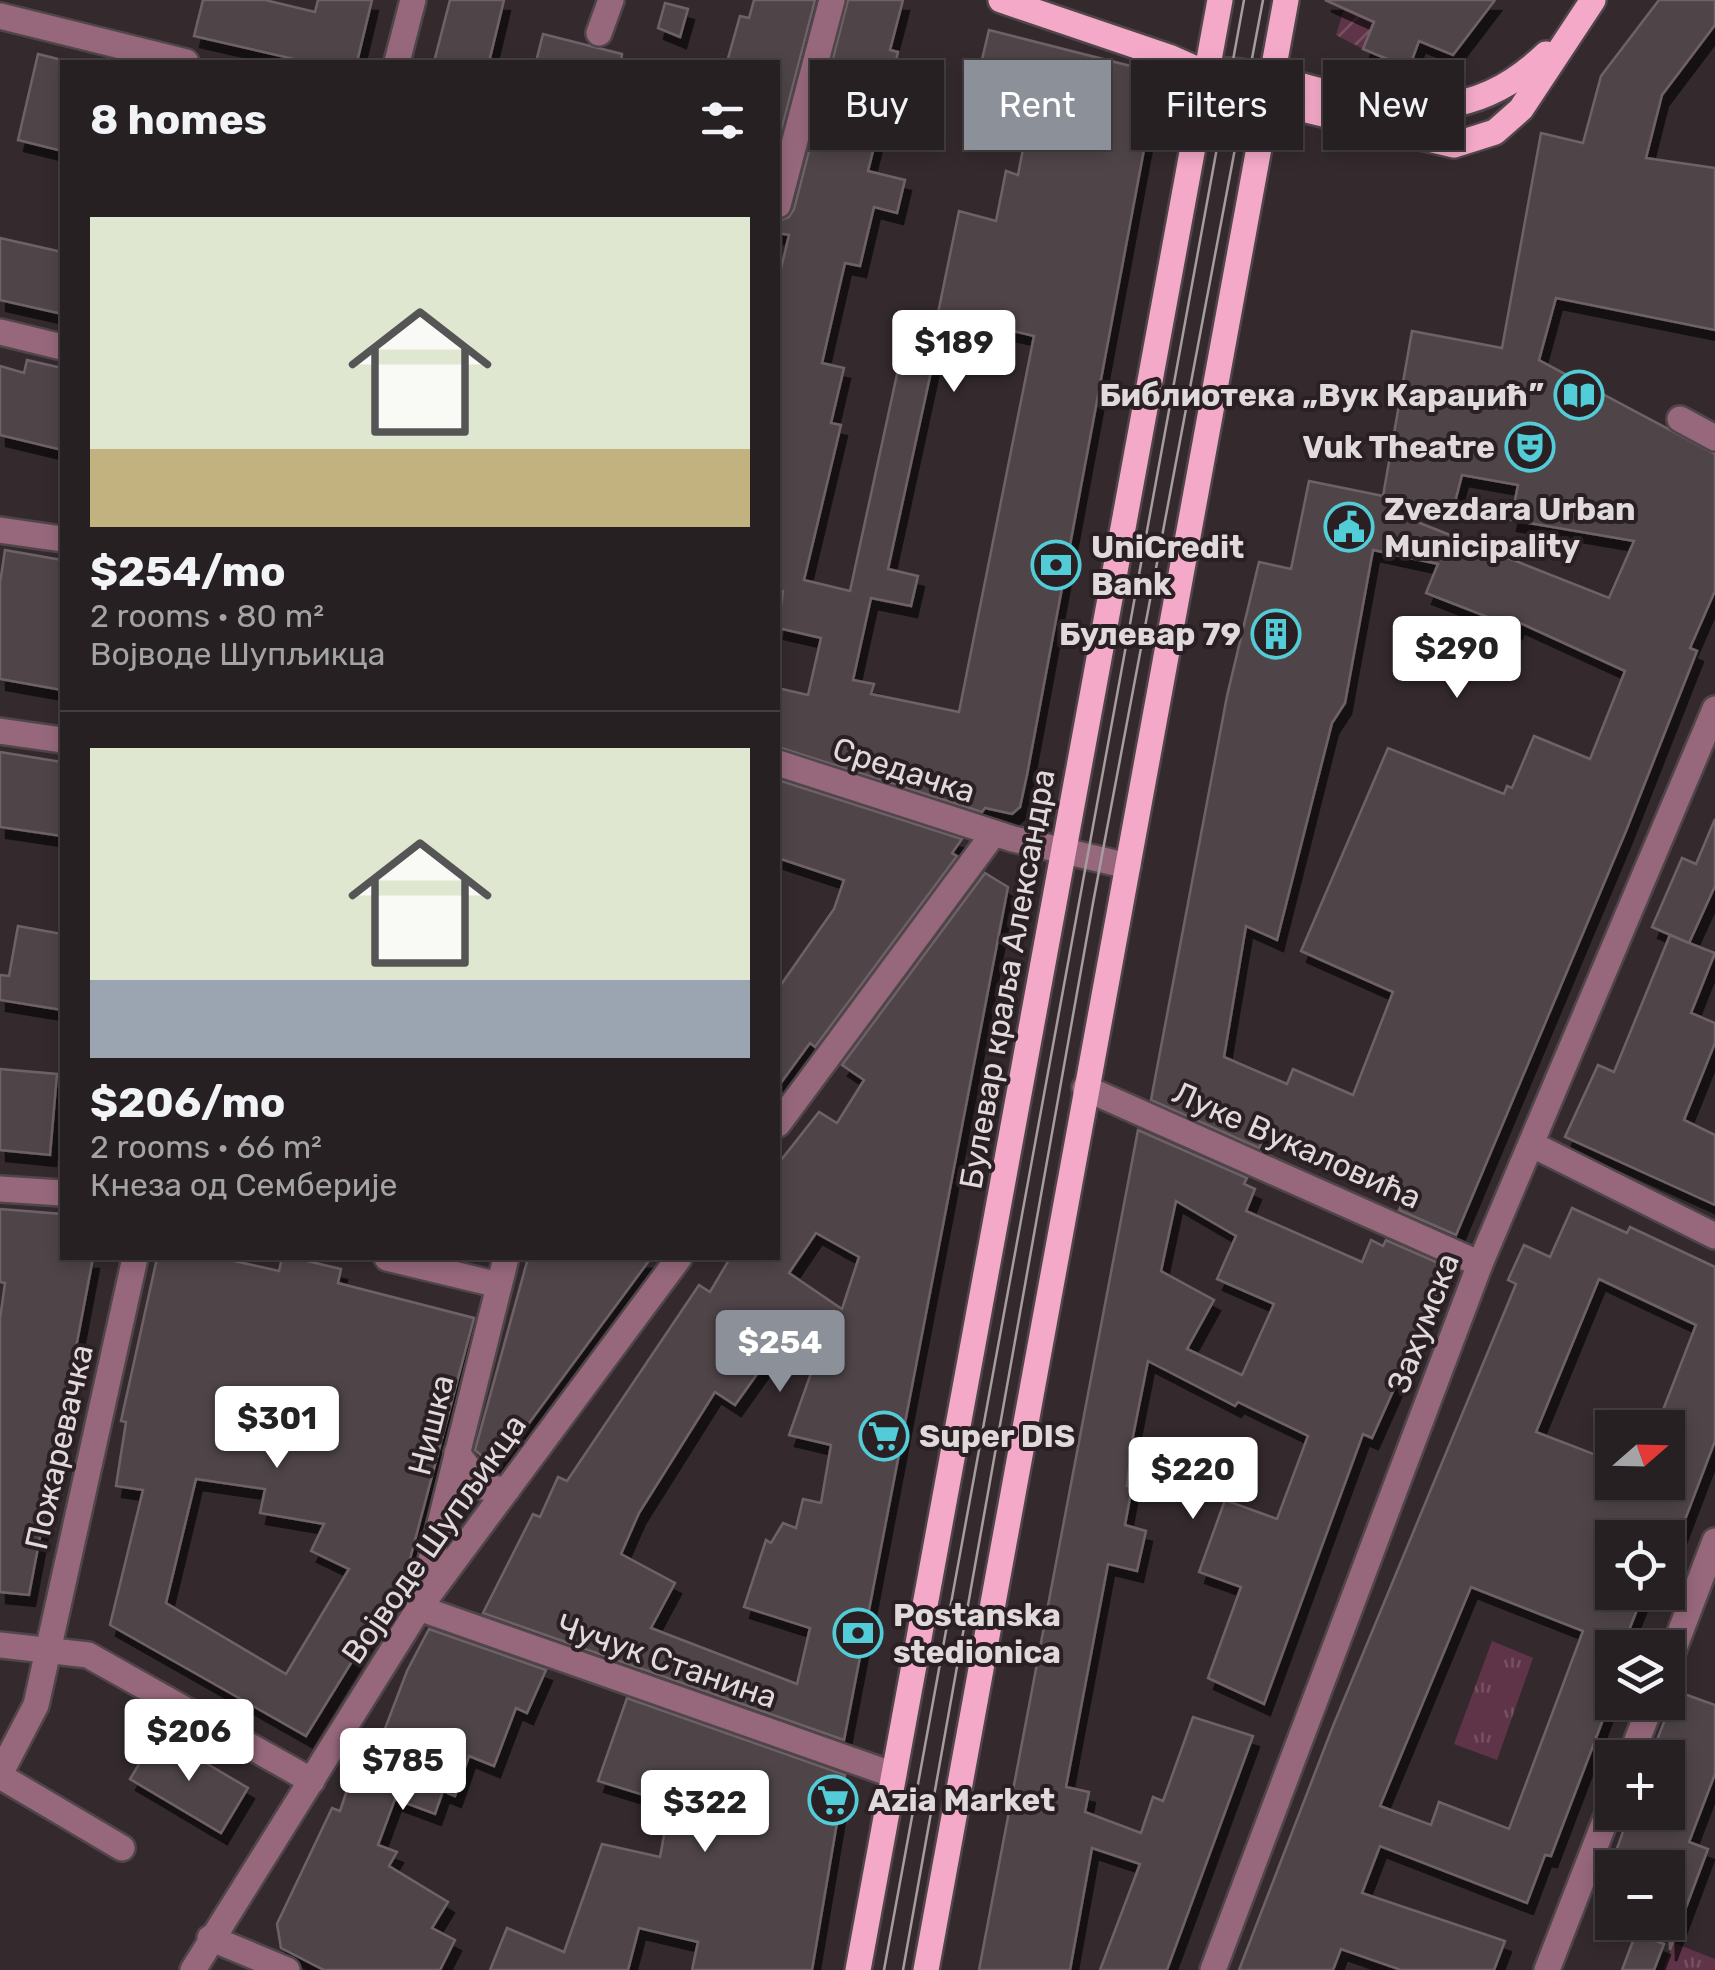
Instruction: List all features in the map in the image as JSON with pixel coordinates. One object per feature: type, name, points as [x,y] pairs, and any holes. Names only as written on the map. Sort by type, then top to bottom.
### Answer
[{"type":"main road","points":[[1002,0],[1175,60]]},
{"type":"main road","name":"Булевар краља Александра","points":[[1209,60],[1220,0]]},
{"type":"main road","points":[[1275,60],[1286,0]]},
{"type":"main road","points":[[1303,100],[1434,144],[1471,142],[1494,132],[1521,109],[1593,0]]},
{"type":"main road","points":[[1303,94],[1442,109],[1510,84],[1567,34]]},
{"type":"main road","name":"Булевар краља Александра","points":[[858,1970],[1192,150]]},
{"type":"main road","points":[[926,1970],[1259,150]]},
{"type":"street","points":[[398,60],[413,0]]},
{"type":"street","points":[[599,33],[611,0]]},
{"type":"street","points":[[780,197],[832,0]]},
{"type":"street","points":[[0,16],[178,60]]},
{"type":"street","points":[[0,332],[60,347]]},
{"type":"street","points":[[1680,418],[1715,438]]},
{"type":"street","points":[[0,530],[60,540]]},
{"type":"street","name":"Захумска","points":[[1212,1970],[1480,1264],[1708,746],[1715,709]]},
{"type":"street","points":[[0,731],[60,740]]},
{"type":"street","name":"Средачка","points":[[780,764],[994,833],[1128,866]]},
{"type":"street","points":[[780,1121],[994,833]]},
{"type":"street","name":"Луке Вукаловића","points":[[1085,1088],[1480,1264]]},
{"type":"street","points":[[1533,1144],[1715,1236]]},
{"type":"street","points":[[0,1189],[60,1193]]},
{"type":"street","name":"Пожаревачка","points":[[0,1775],[36,1704],[135,1260]]},
{"type":"street","points":[[395,1260],[499,1285]]},
{"type":"street","name":"Нишка","points":[[419,1608],[505,1260]]},
{"type":"street","name":"Војводе Шупљикца","points":[[194,1970],[210,1938],[419,1608],[678,1260]]},
{"type":"street","points":[[457,1453],[483,1487],[507,1490]]},
{"type":"street","points":[[1681,1630],[1715,1541]]},
{"type":"street","name":"Чучук Станина","points":[[419,1608],[894,1775]]},
{"type":"street","points":[[0,1645],[88,1655],[312,1781]]},
{"type":"street","points":[[0,1775],[122,1848]]},
{"type":"street","points":[[1546,1970],[1601,1830]]},
{"type":"street","points":[[210,1938],[287,1970]]},
{"type":"green space","points":[[1344,9],[1374,22],[1363,49],[1336,35]]},
{"type":"green space","points":[[1492,1641],[1533,1658],[1497,1760],[1454,1744]]},
{"type":"green space","points":[[1674,1943],[1715,1959],[1715,1970],[1663,1970]]},
{"type":"building","points":[[203,0],[265,0],[315,12],[318,0],[372,0],[357,60],[298,60],[194,36]]},
{"type":"building","points":[[450,0],[504,0],[489,60],[435,60]]},
{"type":"building","points":[[754,0],[815,0],[780,135],[780,60],[728,60],[740,16],[749,18]]},
{"type":"building","points":[[848,0],[903,0],[890,50],[898,52],[896,60],[832,60]]},
{"type":"building","points":[[1325,0],[1495,0],[1453,55],[1419,41],[1412,60],[1390,60],[1363,49],[1374,22]]},
{"type":"building","points":[[1659,0],[1715,0],[1715,25],[1662,95],[1646,158],[1715,168],[1715,330],[1556,298],[1539,360],[1715,454],[1715,591],[1690,648],[1697,651],[1626,831],[1456,1235],[1399,1210],[1406,1194],[1266,1133],[1259,1148],[1151,1100],[1227,696],[1259,562],[1291,569],[1309,481],[1383,496],[1412,331],[1502,348],[1541,133],[1583,143],[1601,76]],"holes":[[[1462,475],[1518,485],[1511,520],[1634,541],[1609,598],[1392,512],[1396,500],[1453,510]],[[1373,550],[1438,564],[1426,593],[1516,628],[1518,622],[1625,671],[1590,759],[1534,736],[1512,788],[1507,786],[1504,794],[1388,748],[1301,951],[1393,992],[1353,1095],[1293,1069],[1287,1084],[1224,1057],[1246,926],[1277,940],[1332,723],[1345,703]]]},
{"type":"building","points":[[665,3],[688,9],[680,37],[658,28]]},
{"type":"building","points":[[989,30],[1107,60],[982,60]]},
{"type":"building","points":[[543,34],[622,54],[621,60],[536,60]]},
{"type":"building","points":[[38,54],[62,60],[60,150],[18,140]]},
{"type":"building","points":[[1111,61],[1131,66],[1131,150],[1144,150],[1027,775],[1020,807],[1012,814],[985,808],[982,812],[780,748],[780,688],[808,695],[821,638],[780,628],[780,273],[789,235],[780,233],[780,220],[789,217],[810,147],[873,150],[868,171],[905,180],[897,213],[874,207],[860,266],[845,263],[822,363],[844,368],[831,423],[841,425],[804,580],[850,591],[909,319],[941,326],[888,569],[918,576],[911,606],[871,598],[853,680],[874,684],[871,694],[959,712],[1034,336],[938,313],[959,211],[996,221],[1006,171],[1018,175],[1023,150],[1111,150]]},
{"type":"building","points":[[0,238],[60,252],[60,314],[0,300]]},
{"type":"building","points":[[27,360],[60,368],[60,450],[0,435],[0,366],[24,373]]},
{"type":"building","points":[[5,550],[60,560],[60,690],[0,679],[0,583]]},
{"type":"building","points":[[0,752],[60,762],[60,836],[0,827]]},
{"type":"building","points":[[780,781],[962,839],[952,853],[957,856],[815,1047],[810,1043],[780,1084],[780,986],[834,909],[844,880],[780,859]]},
{"type":"building","points":[[1715,819],[1715,886],[1689,943],[1652,927],[1682,858],[1696,864]]},
{"type":"building","points":[[985,873],[1008,887],[844,1740],[483,1613],[533,1514],[540,1517],[558,1477],[567,1481],[699,1285],[710,1292],[729,1260],[780,1260],[780,1161],[819,1112],[837,1123],[864,1080],[842,1065]],"holes":[[[816,1233],[859,1257],[842,1309],[789,1273]],[[782,1339],[815,1362],[789,1435],[831,1445],[821,1503],[803,1499],[796,1528],[783,1523],[771,1543],[766,1540],[744,1607],[810,1628],[797,1684],[651,1628],[675,1583],[621,1554],[639,1513],[715,1392],[735,1405]]]},
{"type":"building","points":[[18,926],[60,934],[60,1010],[0,1000],[0,975],[9,976]]},
{"type":"building","points":[[1670,935],[1715,953],[1691,1013],[1715,1023],[1715,1043],[1684,1120],[1715,1135],[1715,1205],[1565,1137],[1598,1065],[1614,1072]]},
{"type":"building","points":[[0,1069],[57,1074],[50,1155],[0,1150]]},
{"type":"building","points":[[1138,1130],[1247,1178],[1244,1184],[1255,1189],[1246,1211],[1362,1262],[1371,1240],[1383,1246],[1386,1240],[1443,1265],[1441,1271],[1446,1273],[1372,1438],[1363,1434],[1264,1704],[1208,1678],[1241,1587],[1199,1572],[1225,1500],[1277,1519],[1308,1436],[1238,1402],[1235,1406],[1148,1361],[1133,1436],[1127,1486],[1132,1487],[1125,1525],[1146,1531],[1137,1571],[1108,1564],[1066,1787],[1089,1792],[1085,1812],[1141,1833],[1153,1797],[1163,1801],[1193,1717],[1253,1736],[1167,1970],[1100,1970],[1140,1864],[1092,1848],[1070,1970],[979,1970]],"holes":[[[1176,1201],[1236,1236],[1217,1279],[1274,1304],[1242,1375],[1187,1349],[1214,1300],[1161,1271]]]},
{"type":"building","points":[[1572,1208],[1627,1233],[1630,1227],[1715,1267],[1715,1441],[1685,1520],[1595,1520],[1595,1610],[1637,1610],[1629,1630],[1595,1630],[1595,1720],[1603,1720],[1551,1856],[1545,1855],[1527,1903],[1380,1846],[1362,1893],[1505,1941],[1494,1970],[1401,1970],[1341,1949],[1333,1970],[1239,1970],[1333,1726],[1516,1284],[1508,1280],[1524,1245],[1550,1257]],"holes":[[[1599,1279],[1696,1325],[1663,1410],[1685,1410],[1685,1500],[1595,1500],[1595,1455],[1536,1432]],[[1471,1587],[1583,1631],[1509,1829],[1439,1802],[1431,1825],[1380,1806]]]},
{"type":"building","points":[[0,1209],[60,1214],[60,1260],[93,1260],[29,1595],[0,1592],[0,1319],[5,1283],[0,1282]]},
{"type":"building","points":[[157,1260],[230,1260],[279,1271],[282,1260],[303,1260],[341,1269],[338,1283],[474,1318],[406,1574],[306,1736],[110,1625],[143,1490],[116,1486],[126,1422],[121,1421]],"holes":[[[196,1479],[265,1489],[260,1513],[324,1524],[311,1551],[349,1569],[286,1674],[166,1603]]]},
{"type":"building","points":[[527,1260],[650,1260],[496,1468],[475,1450]]},
{"type":"building","points":[[429,1629],[546,1670],[527,1713],[516,1708],[494,1766],[469,1756],[455,1796],[443,1791],[435,1814],[395,1799],[378,1845],[397,1852],[389,1866],[448,1902],[432,1928],[455,1940],[440,1970],[324,1970],[281,1948],[277,1924],[332,1808],[340,1811],[349,1784],[362,1789],[407,1671]]},
{"type":"building","points":[[1685,1694],[1715,1705],[1715,1774],[1689,1842],[1708,1849],[1685,1910],[1685,1850],[1616,1850],[1624,1830],[1685,1830],[1685,1740],[1657,1740],[1665,1720],[1685,1720]]},
{"type":"building","points":[[627,1698],[845,1775],[812,1970],[692,1970],[698,1942],[639,1928],[628,1970],[490,1970],[507,1928],[564,1952],[602,1844],[660,1857],[670,1803],[598,1781]]},
{"type":"building","points":[[157,1734],[248,1788],[221,1833],[130,1779]]},
{"type":"building","points":[[1633,1940],[1664,1944],[1654,1970],[1622,1970]]},
{"type":"tram line","points":[[884,1970],[1244,0]]},
{"type":"tram line","points":[[903,1970],[1093,903],[1263,0]]},
{"type":"place","name":"Библиотека „Вук Караџић”","points":[[1579,395]]},
{"type":"place","name":"Vuk Theatre","points":[[1530,447]]},
{"type":"place","name":"Zvezdara Urban Municipality","points":[[1349,527]]},
{"type":"place","name":"UniCredit Bank","points":[[1056,565]]},
{"type":"place","name":"Булевар 79","points":[[1276,634]]},
{"type":"place","name":"Super DIS","points":[[884,1436]]},
{"type":"place","name":"Postanska stedionica","points":[[858,1633]]},
{"type":"place","name":"Azia Market","points":[[833,1800]]}]
